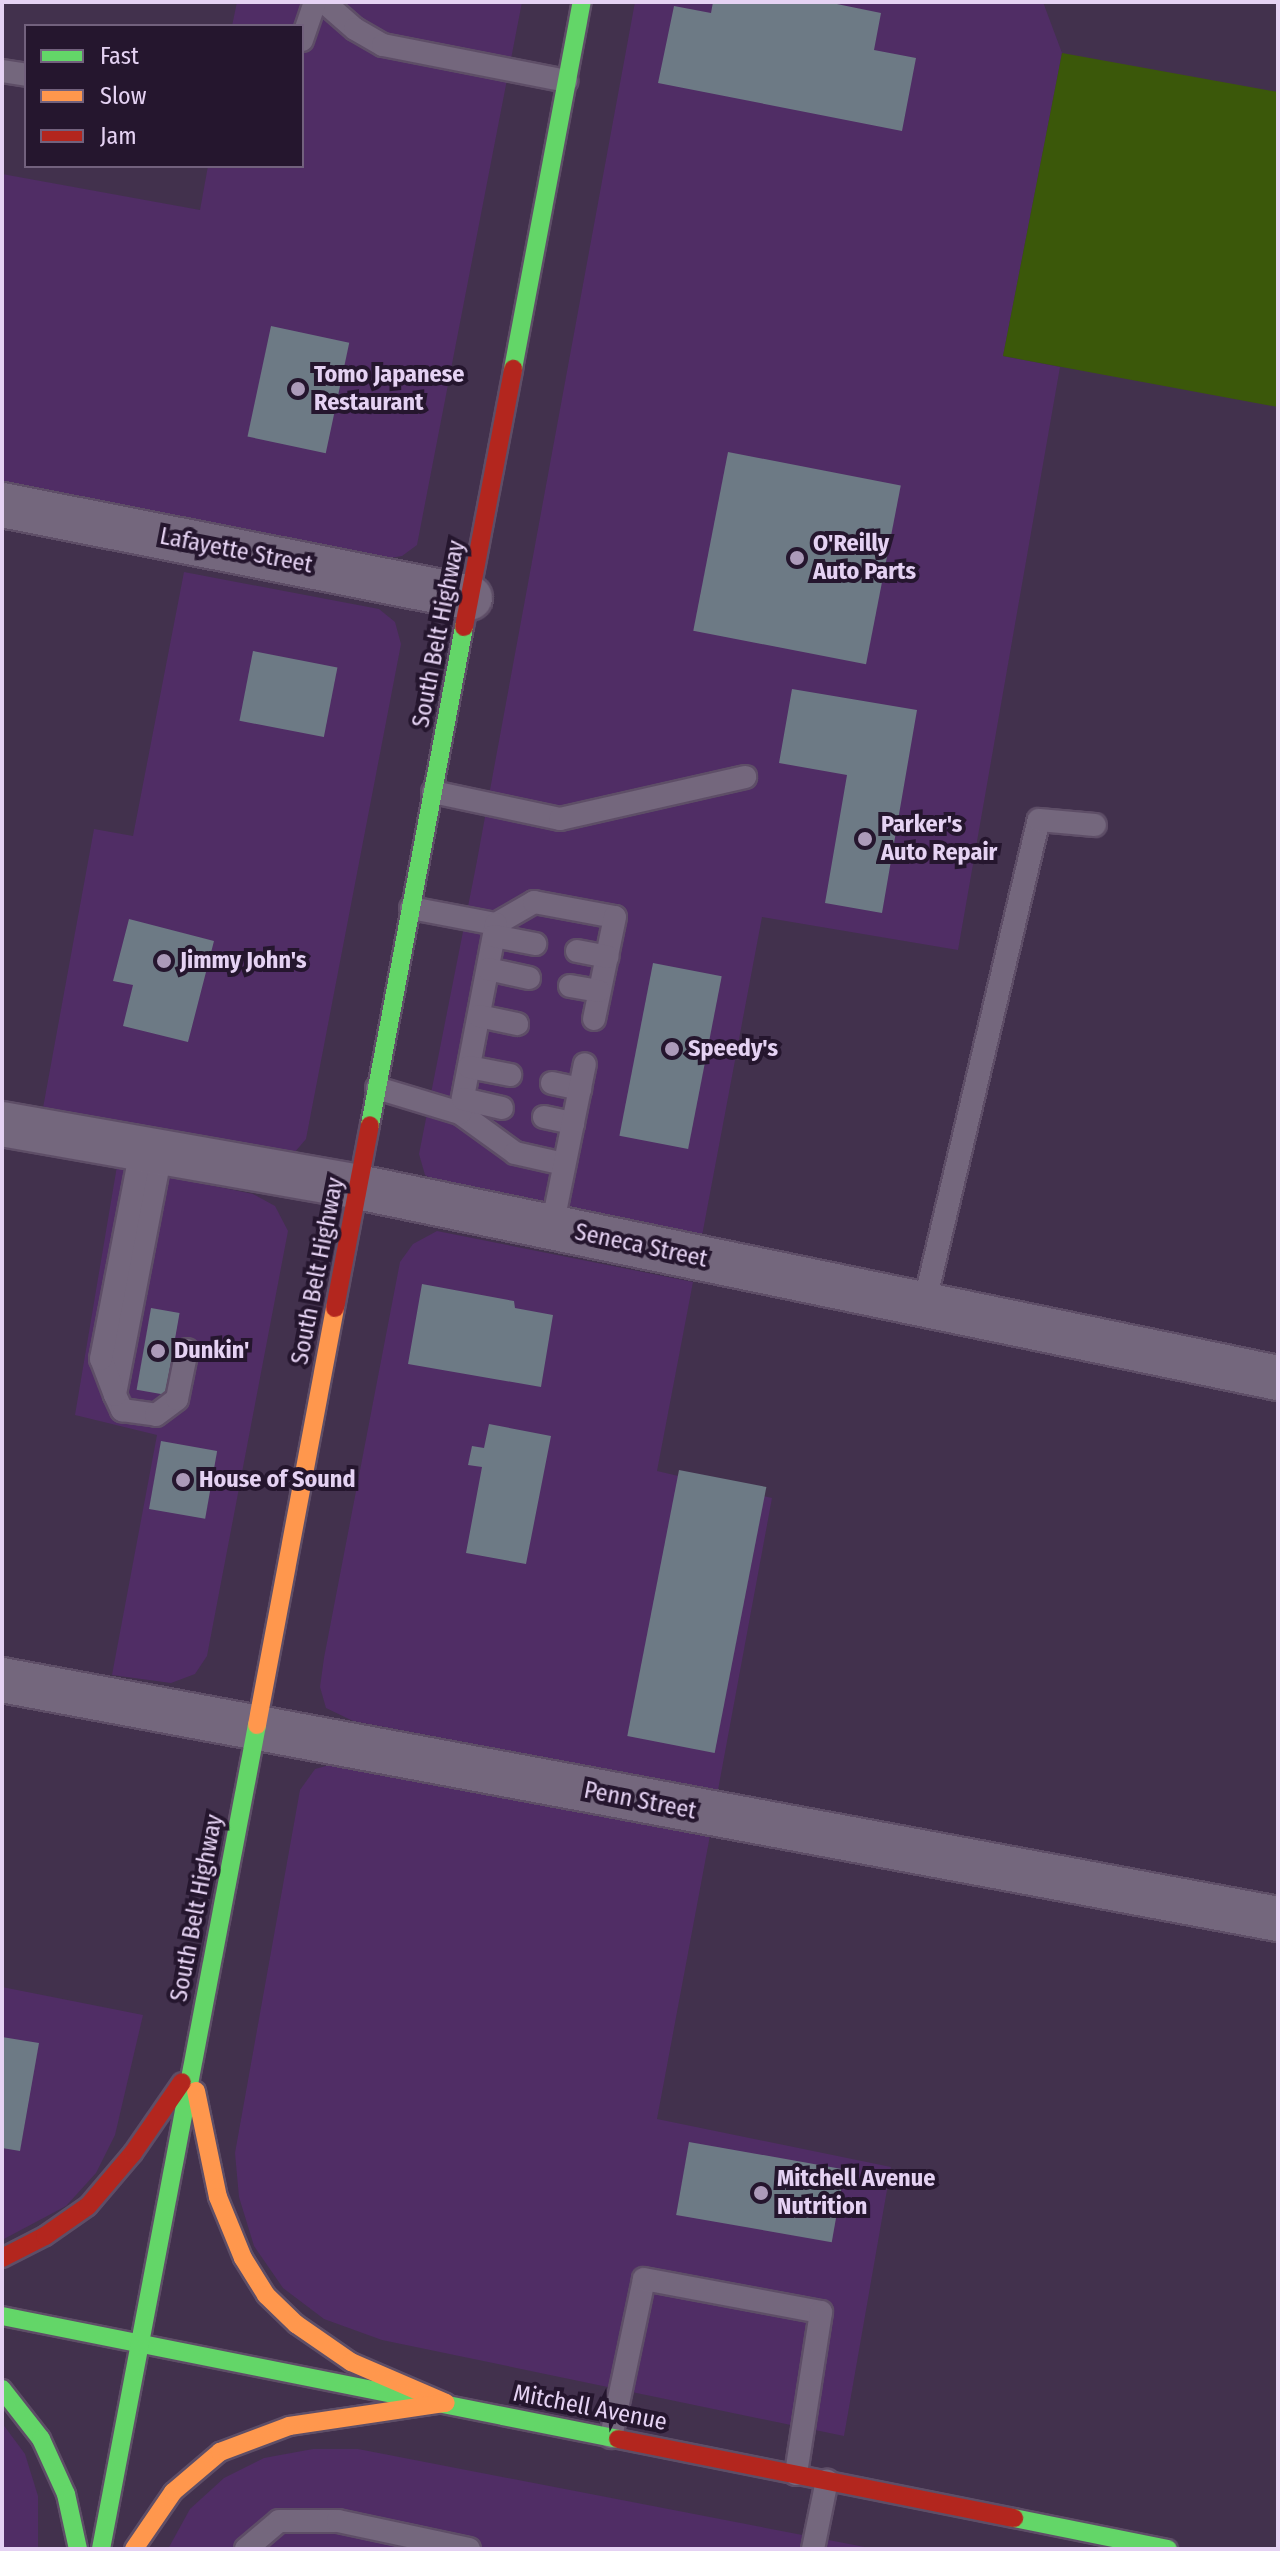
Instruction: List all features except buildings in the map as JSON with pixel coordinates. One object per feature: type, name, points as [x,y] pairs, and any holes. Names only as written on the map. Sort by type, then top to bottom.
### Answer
[{"type":"main road","name":"South Belt Highway","points":[[101,2549],[582,2]]},
{"type":"main road","points":[[2,2258],[45,2236],[88,2206],[133,2153],[192,2067]]},
{"type":"main road","points":[[192,2067],[218,2197],[243,2258],[266,2295],[296,2324],[351,2362],[446,2403]]},
{"type":"main road","name":"Mitchell Avenue","points":[[2,2316],[1168,2549]]},
{"type":"main road","points":[[2,2389],[41,2439],[66,2494],[78,2549]]},
{"type":"main road","points":[[134,2549],[173,2492],[220,2452],[289,2426],[446,2403]]},
{"type":"street","name":"Lafayette Street","points":[[2,505],[470,598]]},
{"type":"street","name":"Seneca Street","points":[[2,1124],[358,1187],[1278,1378]]},
{"type":"street","name":"Penn Street","points":[[2,1680],[1278,1919]]},
{"type":"lane","points":[[304,34],[315,2]]},
{"type":"lane","points":[[324,2],[355,29],[383,45],[567,81]]},
{"type":"lane","points":[[2,71],[24,75]]},
{"type":"lane","points":[[433,792],[560,819],[745,777]]},
{"type":"lane","points":[[924,1305],[1039,820],[1095,825]]},
{"type":"lane","points":[[462,1106],[495,930],[534,902],[615,917],[594,1019]]},
{"type":"lane","points":[[411,908],[535,944]]},
{"type":"lane","points":[[577,951],[607,957]]},
{"type":"lane","points":[[488,969],[529,978]]},
{"type":"lane","points":[[570,986],[599,991]]},
{"type":"lane","points":[[479,1016],[517,1024]]},
{"type":"lane","points":[[552,1227],[585,1064]]},
{"type":"lane","points":[[469,1067],[510,1075]]},
{"type":"lane","points":[[552,1083],[580,1089]]},
{"type":"lane","points":[[377,1088],[462,1106],[502,1108]]},
{"type":"lane","points":[[462,1106],[515,1153],[564,1164]]},
{"type":"lane","points":[[544,1117],[573,1123]]},
{"type":"lane","points":[[151,1151],[101,1359],[122,1410],[156,1415],[177,1399],[187,1350]]},
{"type":"lane","points":[[611,2437],[644,2279],[821,2312],[796,2474]]},
{"type":"lane","points":[[813,2549],[827,2480]]},
{"type":"lane","points":[[246,2549],[279,2521],[338,2521],[469,2549]]},
{"type":"shaded area","points":[[237,2],[522,2],[417,545],[402,556],[385,559],[2,482],[2,174],[200,210],[208,168],[304,168],[304,24],[232,24]]},
{"type":"shaded area","points":[[635,2],[1043,2],[1062,53],[1003,356],[1060,367],[958,950],[762,917],[701,1241],[450,1190],[425,1175],[419,1154],[476,866]]},
{"type":"shaded area","points":[[184,572],[379,609],[395,622],[401,644],[306,1139],[294,1153],[273,1155],[43,1108],[94,829],[133,836]]},
{"type":"shaded area","points":[[117,1166],[253,1194],[275,1206],[288,1231],[207,1656],[195,1674],[171,1683],[112,1675],[157,1435],[75,1415]]},
{"type":"shaded area","points":[[437,1231],[693,1282],[657,1471],[772,1498],[718,1790],[353,1721],[326,1708],[320,1687],[324,1658],[400,1262],[413,1244]]},
{"type":"shaded area","points":[[344,1761],[711,1830],[657,2119],[891,2167],[844,2436],[382,2340],[324,2319],[283,2288],[254,2246],[239,2197],[235,2153],[300,1790],[315,1769]]},
{"type":"shaded area","points":[[2,1987],[143,2015],[115,2135],[96,2173],[66,2206],[2,2240]]},
{"type":"shaded area","points":[[2,2423],[25,2454],[38,2496],[38,2549],[2,2549]]},
{"type":"shaded area","points":[[313,2449],[358,2449],[875,2549],[168,2549],[190,2509],[224,2478],[264,2458]]},
{"type":"green space","points":[[1062,53],[1278,92],[1278,407],[1003,356]]},
{"type":"traffic: fast","points":[[513,369],[582,2]]},
{"type":"traffic: fast","points":[[370,1125],[464,627]]},
{"type":"traffic: fast","points":[[101,2549],[257,1725]]},
{"type":"traffic: fast","points":[[2,2316],[618,2439]]},
{"type":"traffic: fast","points":[[2,2389],[41,2439],[66,2494],[78,2549]]},
{"type":"traffic: fast","points":[[1014,2518],[1168,2549]]},
{"type":"traffic: slow","points":[[257,1725],[335,1308]]},
{"type":"traffic: slow","points":[[196,2091],[218,2197],[243,2258],[266,2295],[296,2324],[351,2362],[446,2403]]},
{"type":"traffic: slow","points":[[134,2549],[173,2492],[220,2452],[289,2426],[445,2403]]},
{"type":"traffic: jam","points":[[464,627],[513,369]]},
{"type":"traffic: jam","points":[[335,1308],[370,1125]]},
{"type":"traffic: jam","points":[[2,2258],[45,2236],[88,2206],[133,2153],[182,2082]]},
{"type":"traffic: jam","points":[[618,2439],[1014,2518]]},
{"type":"place","name":"Tomo Japanese Restaurant","points":[[298,389]]},
{"type":"place","name":"O'Reilly Auto Parts","points":[[797,558]]},
{"type":"place","name":"Parker's Auto Repair","points":[[865,839]]},
{"type":"place","name":"Jimmy John's","points":[[164,961]]},
{"type":"place","name":"Speedy's","points":[[672,1049]]},
{"type":"place","name":"Dunkin'","points":[[158,1351]]},
{"type":"place","name":"House of Sound","points":[[183,1480]]},
{"type":"place","name":"Mitchell Avenue Nutrition","points":[[761,2193]]}]
